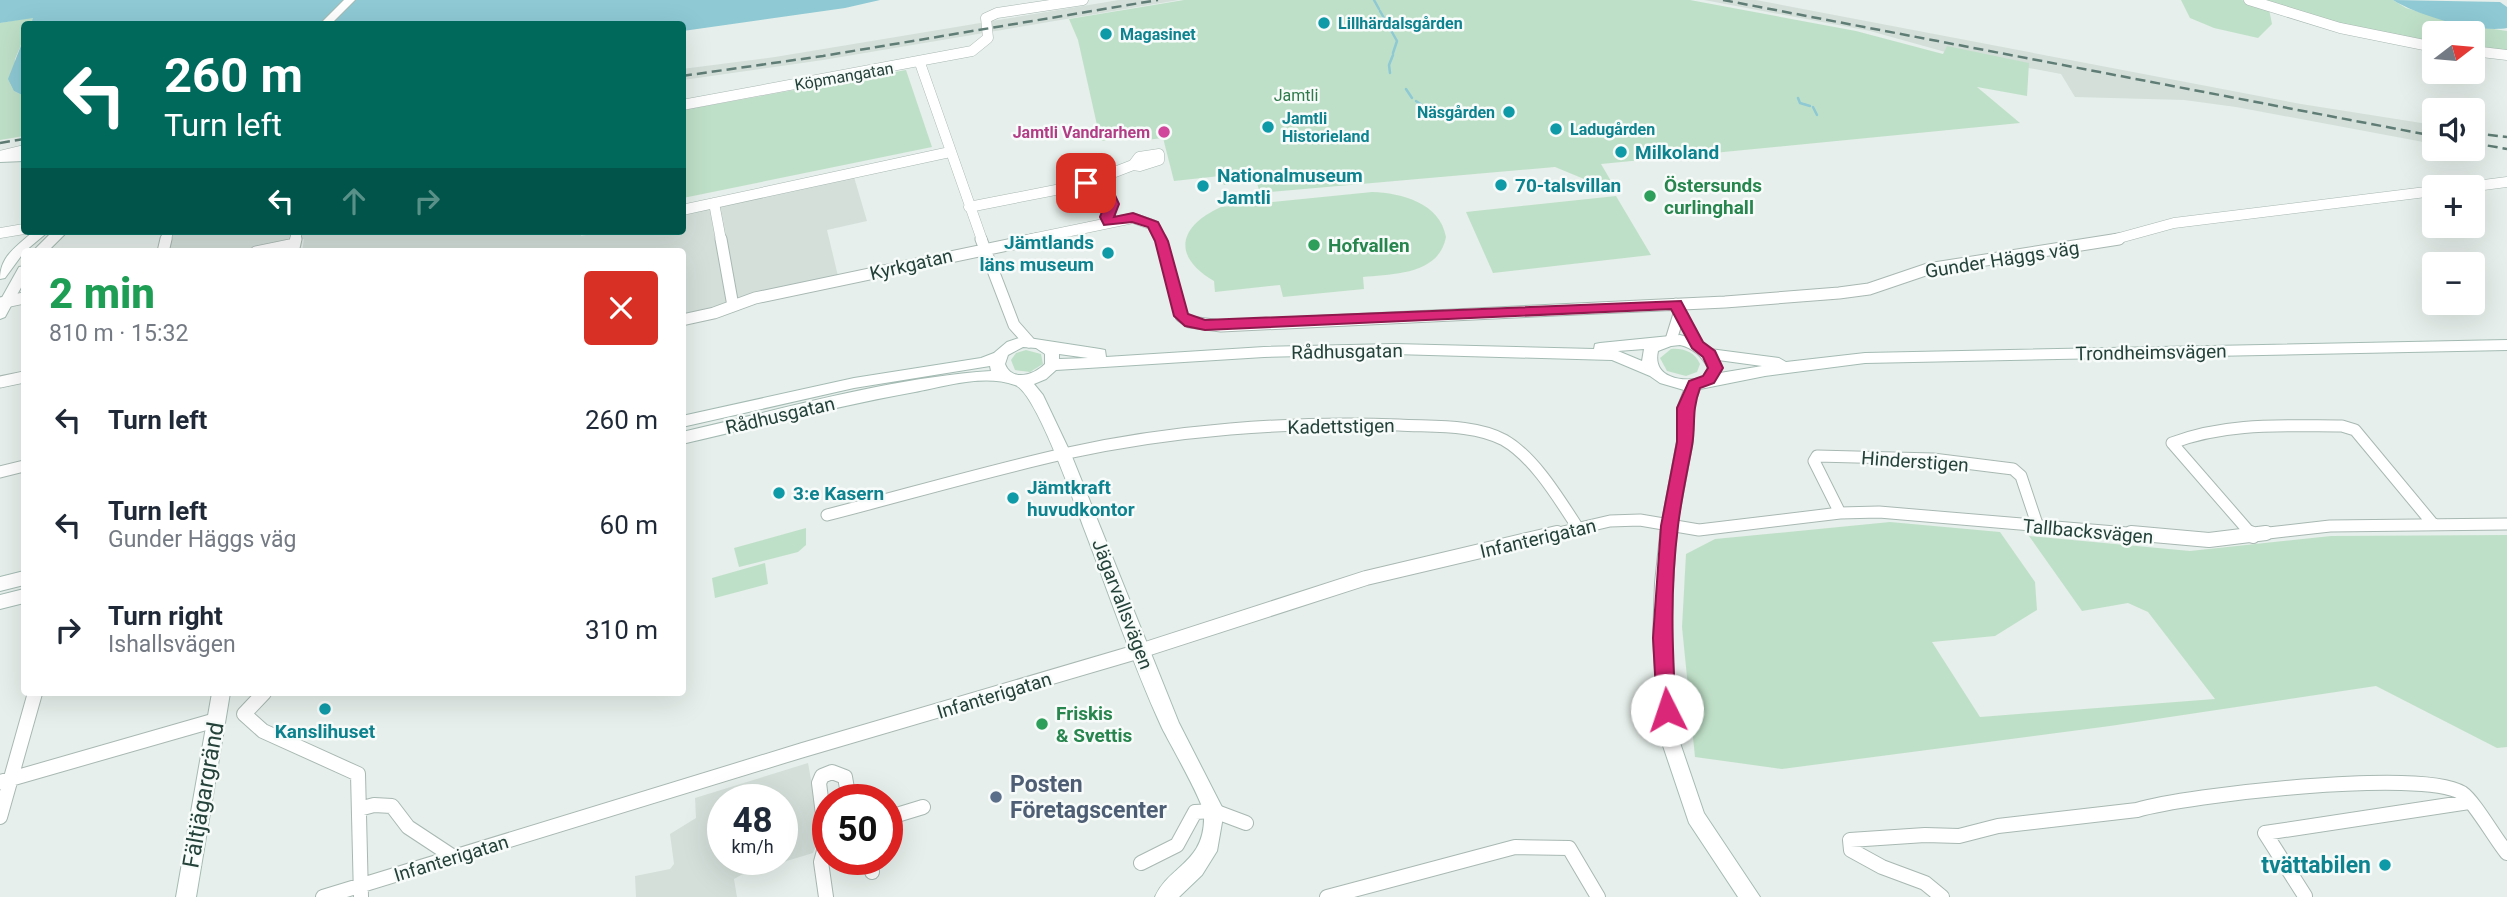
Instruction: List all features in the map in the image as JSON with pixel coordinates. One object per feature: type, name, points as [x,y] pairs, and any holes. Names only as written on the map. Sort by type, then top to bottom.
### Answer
[{"type":"main road","points":[[317,21],[350,0]]},
{"type":"main road","points":[[329,21],[340,5]]},
{"type":"main road","points":[[0,157],[21,157]]},
{"type":"main road","points":[[0,166],[21,166]]},
{"type":"main road","points":[[23,248],[38,235]]},
{"type":"main road","points":[[42,248],[57,235]]},
{"type":"main road","points":[[0,275],[21,250]]},
{"type":"main road","points":[[2,306],[21,275]]},
{"type":"main road","points":[[1020,338],[1048,348],[1053,356],[1052,365],[1032,384],[1003,375],[999,370],[998,357],[1020,338]]},
{"type":"main road","points":[[1665,341],[1652,348],[1648,355],[1659,376],[1685,408]]},
{"type":"main road","name":"Rådhusgatan","points":[[1540,353],[1665,341],[1703,350]]},
{"type":"main road","name":"Trondheimsvägen","points":[[1701,382],[1796,365],[1865,358],[2507,345]]},
{"type":"main road","name":"Rådhusgatan","points":[[1048,348],[1155,358]]},
{"type":"main road","name":"Rådhusgatan","points":[[1052,365],[1264,352],[1394,349],[1614,355],[1659,376]]},
{"type":"main road","points":[[1703,350],[1715,368],[1701,382],[1685,408],[1685,442],[1669,526],[1662,638],[1668,734],[1696,817],[1750,897]]},
{"type":"main road","name":"Trondheimsvägen","points":[[1703,350],[1796,365]]},
{"type":"main road","name":"Rådhusgatan","points":[[686,421],[854,383],[983,363],[998,357]]},
{"type":"main road","name":"Rådhusgatan","points":[[686,437],[880,393],[962,378],[1003,375]]},
{"type":"main road","points":[[1659,376],[1678,384],[1701,382]]},
{"type":"main road","name":"Jägarvallsvägen","points":[[1032,384],[1110,566],[1140,652],[1170,725],[1214,811]]},
{"type":"main road","points":[[0,584],[21,579]]},
{"type":"main road","points":[[0,602],[21,597]]},
{"type":"main road","name":"Fältjägargränd","points":[[186,897],[220,696]]},
{"type":"main road","points":[[1165,897],[1195,868],[1210,844],[1214,811]]},
{"type":"street","points":[[987,26],[986,18],[996,13],[1083,0]]},
{"type":"street","points":[[2249,0],[2340,28],[2422,45]]},
{"type":"street","name":"Köpmangatan","points":[[686,104],[920,63],[972,51],[988,38],[987,26]]},
{"type":"street","points":[[2485,52],[2507,55]]},
{"type":"street","points":[[920,63],[969,207],[1020,338]]},
{"type":"street","points":[[0,157],[21,151]]},
{"type":"street","points":[[686,209],[950,152]]},
{"type":"street","points":[[969,207],[1081,185],[1133,165]]},
{"type":"street","points":[[2485,185],[2507,183]]},
{"type":"street","points":[[1081,185],[1100,189],[1110,196],[1112,204],[1107,217],[1109,222]]},
{"type":"street","name":"Gunder Häggs väg","points":[[1191,322],[1221,326],[1677,309],[1869,289],[1928,269],[2103,243],[2174,223],[2422,192]]},
{"type":"street","points":[[714,203],[733,306]]},
{"type":"street","points":[[1142,219],[1159,232],[1181,316],[1191,322]]},
{"type":"street","name":"Kyrkgatan","points":[[686,319],[755,298],[1109,222],[1142,219]]},
{"type":"street","points":[[0,233],[21,230]]},
{"type":"street","points":[[2,306],[21,299]]},
{"type":"street","points":[[1665,341],[1677,309]]},
{"type":"street","points":[[1677,309],[1703,350]]},
{"type":"street","points":[[0,382],[21,378]]},
{"type":"street","name":"Kadettstigen","points":[[827,515],[1063,454],[1120,443],[1250,428],[1366,424],[1443,427],[1480,432],[1504,440],[1542,474],[1578,528]]},
{"type":"street","points":[[2253,536],[2172,443],[2191,434],[2240,427],[2342,426],[2355,430],[2433,524]]},
{"type":"street","name":"Hinderstigen","points":[[1840,513],[1814,461],[1817,456],[1933,459],[2013,469],[2021,476],[2038,527]]},
{"type":"street","points":[[0,472],[21,467]]},
{"type":"street","name":"Tallbacksvägen","points":[[1669,526],[1699,530],[1840,513],[1934,516],[2209,540],[2330,526],[2507,524]]},
{"type":"street","name":"Infanterigatan","points":[[323,897],[361,891],[452,856],[1140,652],[1366,578],[1610,521],[1640,520],[1669,526]]},
{"type":"street","points":[[0,817],[5,780],[34,696]]},
{"type":"street","points":[[261,696],[244,714],[262,731],[358,774],[361,891]]},
{"type":"street","points":[[5,780],[216,720]]},
{"type":"street","points":[[819,784],[822,776],[832,772],[845,777],[846,784]]},
{"type":"street","points":[[1942,897],[1935,888],[1923,881],[1891,870],[1851,850],[1850,841],[1924,835],[1959,836],[1998,826],[2137,810],[2153,804],[2393,782],[2431,784],[2464,793],[2507,853]]},
{"type":"street","points":[[359,808],[374,804],[392,806],[408,827],[452,856]]},
{"type":"street","points":[[903,813],[923,807]]},
{"type":"street","points":[[2305,896],[2265,833],[2473,808]]},
{"type":"street","points":[[1141,863],[1177,845],[1195,812],[1214,811],[1246,823]]},
{"type":"street","points":[[1326,897],[1515,847],[1569,848],[1598,897]]},
{"type":"street","points":[[823,875],[826,897]]},
{"type":"shaded area","points":[[1119,0],[1179,0],[823,60],[686,80],[686,68],[775,57]]},
{"type":"shaded area","points":[[1704,0],[1756,0],[2301,104],[2422,123],[2422,142],[2184,100],[2075,97],[2061,74],[1949,53],[1870,31]]},
{"type":"shaded area","points":[[854,177],[867,221],[827,230],[838,276],[686,313],[686,248],[303,248],[304,239],[260,248],[165,248],[169,235],[686,235],[686,213]]},
{"type":"shaded area","points":[[808,763],[812,785],[812,853],[798,858],[798,784],[740,784]]},
{"type":"shaded area","points":[[707,794],[707,875],[741,875],[734,879],[737,897],[636,897],[635,876],[670,869],[674,864],[670,834],[696,818],[695,798]]},
{"type":"green space","name":"Jamtli","points":[[1184,0],[1690,0],[1856,31],[1943,54],[1947,46],[2029,63],[2027,96],[1977,87],[2020,123],[1601,164],[1618,193],[1555,167],[1260,193],[1256,180],[1224,185],[1220,176],[1174,181],[1163,138],[1146,140],[1142,132],[1102,141],[1099,134],[1078,40],[1069,19]]},
{"type":"green space","points":[[2181,0],[2242,0],[2269,9],[2272,24],[2258,38],[2214,28],[2190,18]]},
{"type":"green space","points":[[2259,0],[2393,0],[2406,8],[2450,21],[2422,21],[2422,41],[2370,32]]},
{"type":"green space","points":[[34,17],[32,21],[21,21],[21,45],[15,59],[14,91],[21,94],[21,136],[0,140],[0,23]]},
{"type":"green space","points":[[2485,28],[2507,31],[2507,52],[2485,49]]},
{"type":"green space","points":[[906,70],[932,147],[686,197],[686,109]]},
{"type":"green space","name":"Hofvallen","points":[[1372,192],[1418,202],[1436,216],[1446,237],[1442,250],[1434,259],[1413,270],[1363,277],[1364,289],[1283,297],[1280,285],[1215,292],[1214,281],[1191,262],[1186,252],[1189,232],[1196,223],[1221,207]]},
{"type":"green space","points":[[1616,196],[1651,255],[1493,273],[1466,212]]},
{"type":"green space","points":[[1671,349],[1684,350],[1695,356],[1700,364],[1697,372],[1686,376],[1667,371],[1660,358]]},
{"type":"green space","points":[[1026,350],[1041,354],[1043,364],[1030,372],[1015,370],[1011,360],[1016,353]]},
{"type":"green space","points":[[1890,522],[2000,532],[2035,582],[2037,610],[1995,636],[1932,642],[1980,717],[2215,699],[2148,612],[2128,603],[2082,611],[2029,536],[2190,551],[2331,536],[2507,535],[2507,747],[2497,748],[2376,686],[2110,726],[1782,769],[1695,757],[1682,627],[1686,554],[1715,539]]},
{"type":"green space","points":[[806,528],[806,545],[798,552],[739,567],[734,548]]},
{"type":"green space","points":[[765,563],[768,584],[715,598],[712,578]]},
{"type":"water","points":[[0,0],[880,0],[845,8],[686,31],[686,21],[32,21],[33,18],[0,23]]},
{"type":"water","points":[[2393,0],[2500,2],[2507,7],[2507,28],[2485,28],[2485,21],[2445,21]]},
{"type":"water","points":[[21,46],[21,94],[14,91],[8,79]]},
{"type":"waterway","points":[[1374,0],[1379,9]]},
{"type":"waterway","points":[[1380,11],[1397,41],[1393,53]]},
{"type":"waterway","points":[[1390,73],[1389,65],[1393,55]]},
{"type":"waterway","points":[[1406,89],[1412,98]]},
{"type":"waterway","points":[[1798,98],[1800,103],[1810,106]]},
{"type":"waterway","points":[[1416,101],[1429,110]]},
{"type":"waterway","points":[[1813,107],[1817,115]]},
{"type":"railway","points":[[686,75],[823,56],[1158,0]]},
{"type":"railway","points":[[1723,0],[2422,134]]},
{"type":"railway","points":[[2485,134],[2507,137]]},
{"type":"railway","points":[[0,143],[21,140]]},
{"type":"railway","points":[[2485,145],[2507,149]]},
{"type":"place","name":"Lillhärdalsgården","points":[[1324,23]]},
{"type":"place","name":"Magasinet","points":[[1106,34]]},
{"type":"place","name":"Näsgården","points":[[1509,112]]},
{"type":"place","name":"Jamtli Historieland","points":[[1268,127]]},
{"type":"place","name":"Ladugården","points":[[1556,129]]},
{"type":"place","name":"Jamtli Vandrarhem","points":[[1164,132]]},
{"type":"place","name":"Milkoland","points":[[1621,152]]},
{"type":"place","name":"70-talsvillan","points":[[1501,185]]},
{"type":"place","name":"Nationalmuseum Jamtli","points":[[1203,186]]},
{"type":"place","name":"Östersunds curlinghall","points":[[1650,196]]},
{"type":"place","name":"Hofvallen","points":[[1314,245]]},
{"type":"place","name":"Jämtlands läns museum","points":[[1108,253]]},
{"type":"place","name":"3:e Kasern","points":[[779,493]]},
{"type":"place","name":"Jämtkraft huvudkontor","points":[[1013,498]]},
{"type":"place","name":"Kanslihuset","points":[[325,709]]},
{"type":"place","name":"Friskis & Svettis","points":[[1042,724]]},
{"type":"place","name":"Posten Företagscenter","points":[[996,797]]},
{"type":"place","name":"tvättabilen","points":[[2385,865]]},
{"type":"route","points":[[1086,183],[1081,185],[1100,189],[1110,196],[1112,204],[1107,217],[1109,222],[1142,219],[1159,232],[1181,316],[1191,322],[1205,325],[1676,304],[1697,345],[1710,354],[1715,368],[1709,379],[1694,385],[1685,408],[1685,442],[1669,526],[1664,583],[1662,638],[1667,710]]}]
